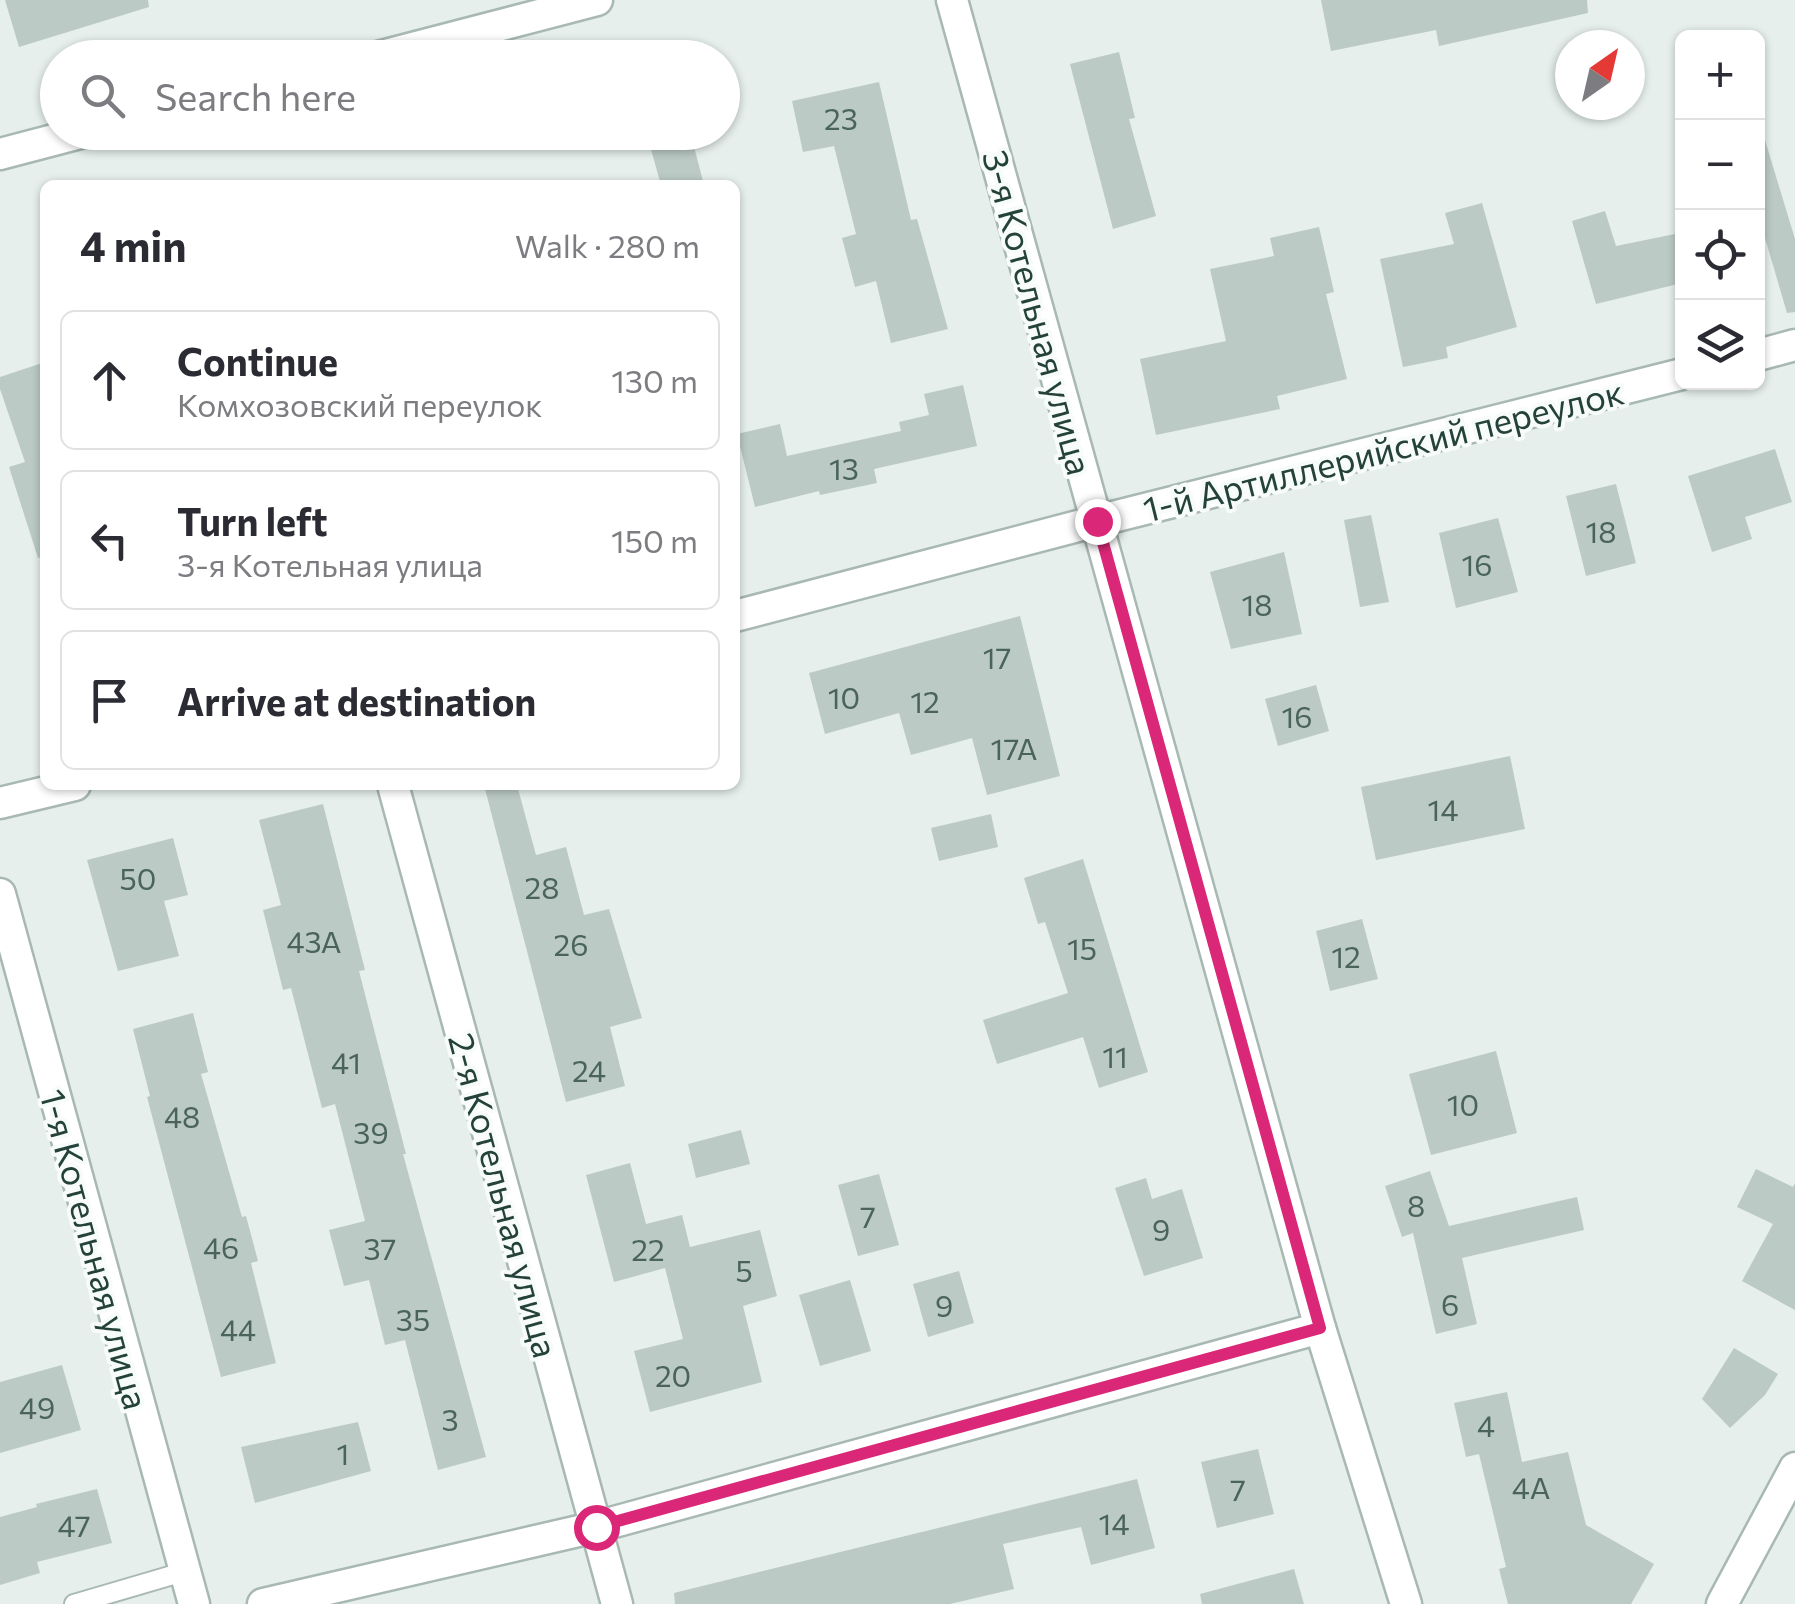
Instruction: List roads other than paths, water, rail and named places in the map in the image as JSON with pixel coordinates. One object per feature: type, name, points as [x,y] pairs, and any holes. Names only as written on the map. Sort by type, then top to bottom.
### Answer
[{"type":"street","points":[[443,40],[597,0]]},
{"type":"street","name":"3-я Котельная улица","points":[[952,0],[1320,1328],[1406,1604]]},
{"type":"street","points":[[0,154],[40,144]]},
{"type":"street","points":[[1765,353],[1795,345]]},
{"type":"street","name":"1-й Артиллерийский переулок","points":[[740,615],[1675,376]]},
{"type":"street","points":[[0,803],[53,790]]},
{"type":"street","name":"2-я Котельная улица","points":[[394,790],[617,1604]]},
{"type":"street","name":"1-я Котельная улица","points":[[0,894],[194,1604]]},
{"type":"street","points":[[263,1604],[596,1527],[1320,1328]]},
{"type":"street","points":[[1722,1604],[1795,1468]]},
{"type":"lane","points":[[74,1604],[184,1572]]}]
